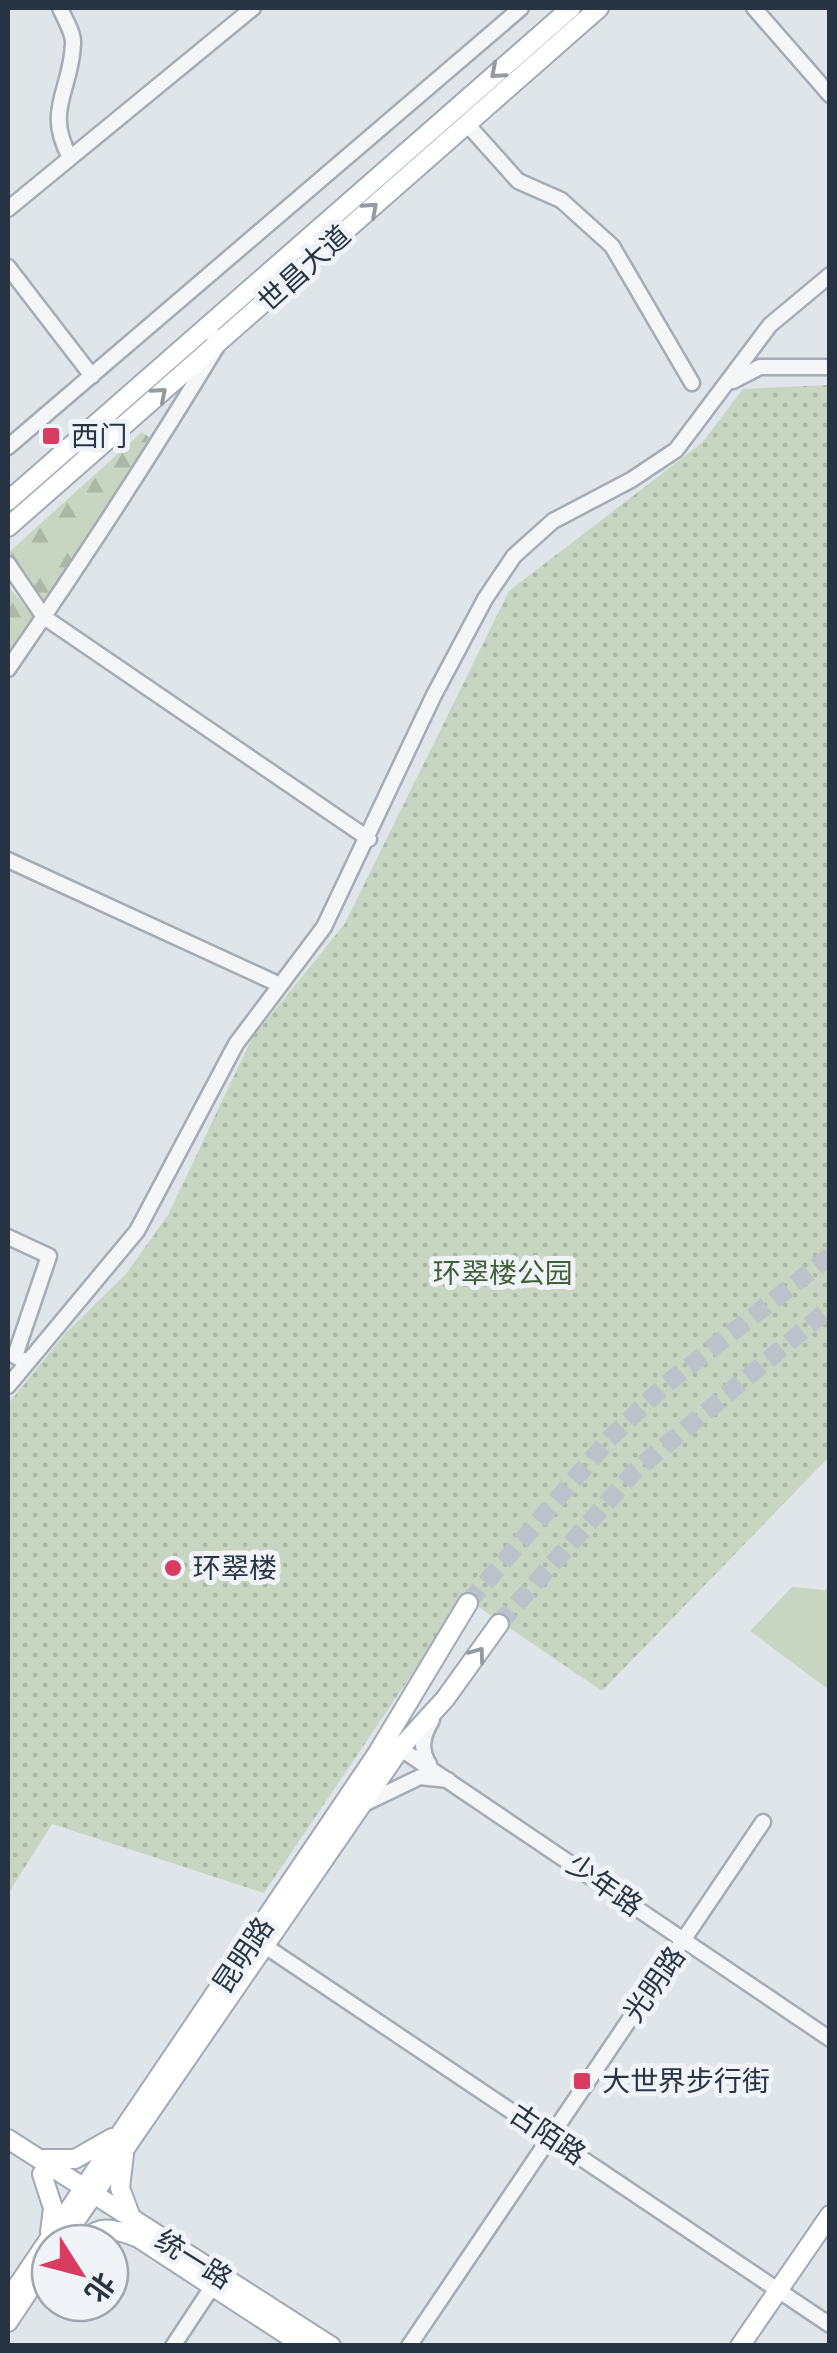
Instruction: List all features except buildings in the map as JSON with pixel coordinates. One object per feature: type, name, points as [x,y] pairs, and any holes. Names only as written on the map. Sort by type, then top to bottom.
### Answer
[{"type":"main road","name":"世昌大道","points":[[8,501],[570,8]]},
{"type":"main road","name":"世昌大道","points":[[8,527],[598,8]]},
{"type":"main road","name":"昆明路","points":[[68,2223],[377,1754],[468,1603]]},
{"type":"main road","name":"昆明路","points":[[123,2141],[265,1946],[402,1746],[446,1699],[499,1624]]},
{"type":"main road","points":[[423,1677],[439,1681],[446,1699]]},
{"type":"main road","name":"统一路","points":[[8,2139],[40,2166],[136,2230],[331,2346]]},
{"type":"main road","points":[[53,2223],[53,2208],[40,2166],[75,2159],[123,2141],[120,2188],[136,2230],[130,2230]]},
{"type":"main road","name":"统一路","points":[[8,2152],[40,2166]]},
{"type":"main road","points":[[751,2346],[830,2215]]},
{"type":"main road","name":"统一路","points":[[136,2230],[212,2287],[304,2346]]},
{"type":"main road","points":[[740,2346],[830,2231]]},
{"type":"main road","name":"昆明路","points":[[11,2310],[30,2282]]},
{"type":"street","points":[[60,8],[74,42],[58,104],[57,133],[70,158]]},
{"type":"street","points":[[8,209],[253,8]]},
{"type":"street","points":[[8,448],[520,8]]},
{"type":"street","points":[[754,8],[830,94]]},
{"type":"street","points":[[467,124],[518,181],[561,200],[612,246],[692,383]]},
{"type":"street","points":[[8,266],[92,376]]},
{"type":"street","points":[[8,1386],[136,1231],[236,1044],[324,927],[433,697],[485,598],[514,556],[553,521],[631,480],[676,450],[731,382],[770,325],[830,275]]},
{"type":"street","points":[[8,670],[116,512],[160,434],[219,343],[206,326]]},
{"type":"street","points":[[731,382],[760,367],[830,366]]},
{"type":"street","points":[[8,564],[44,616],[369,839]]},
{"type":"street","points":[[8,860],[278,984]]},
{"type":"street","points":[[8,1237],[49,1256],[14,1356],[26,1362]]},
{"type":"street","points":[[430,1765],[423,1754],[423,1740],[446,1699]]},
{"type":"street","points":[[377,1754],[390,1744],[402,1746]]},
{"type":"street","name":"少年路","points":[[402,1746],[830,2040]]},
{"type":"street","points":[[354,1814],[376,1796],[420,1777],[454,1782]]},
{"type":"street","name":"光明路","points":[[409,2346],[549,2134],[764,1822]]},
{"type":"street","name":"古陌路","points":[[265,1946],[830,2325]]},
{"type":"street","points":[[173,2346],[212,2287]]},
{"type":"green space","name":"环翠楼公园","points":[[829,385],[829,1457],[602,1691],[464,1597],[264,1893],[52,1824],[8,1894],[8,1404],[65,1334],[126,1274],[168,1215],[252,1038],[344,925],[509,591],[702,443],[743,389]]},
{"type":"green space","points":[[142,432],[149,437],[109,508],[43,605],[8,553]]},
{"type":"green space","points":[[8,586],[34,617],[8,656]]},
{"type":"green space","points":[[829,1585],[829,1690],[750,1631],[792,1587],[825,1590]]},
{"type":"tunnel","points":[[468,1603],[609,1439],[665,1385],[830,1256]]},
{"type":"tunnel","points":[[499,1624],[635,1471],[830,1308]]},
{"type":"place","name":"西门","points":[[51,436]]},
{"type":"place","name":"环翠楼","points":[[173,1568]]},
{"type":"place","name":"大世界步行街","points":[[582,2081]]}]
